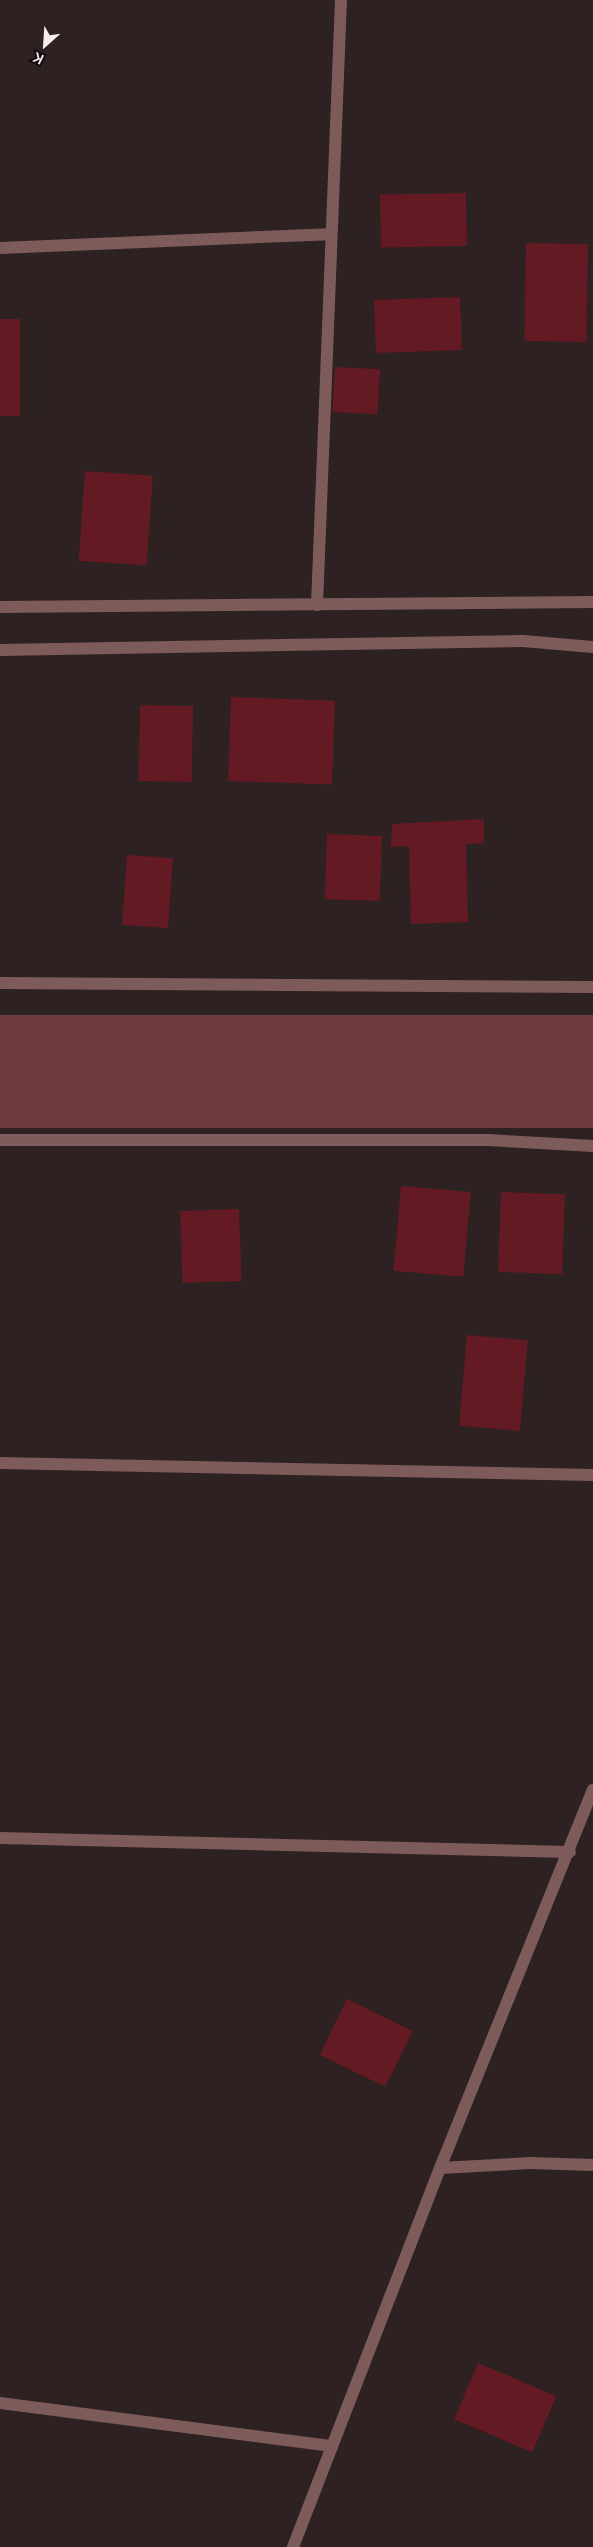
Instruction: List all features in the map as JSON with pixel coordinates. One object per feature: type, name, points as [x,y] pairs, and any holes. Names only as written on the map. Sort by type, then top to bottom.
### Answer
[{"type":"street","points":[[317,605],[330,234],[342,0]]},
{"type":"street","points":[[0,248],[330,234]]},
{"type":"street","points":[[0,607],[593,602]]},
{"type":"street","points":[[0,650],[523,642],[593,647]]},
{"type":"street","points":[[0,983],[593,987]]},
{"type":"street","points":[[0,1140],[488,1140],[593,1146]]},
{"type":"street","points":[[0,1463],[593,1475]]},
{"type":"street","points":[[293,2547],[440,2168],[570,1852],[593,1790]]},
{"type":"street","points":[[0,1838],[570,1852]]},
{"type":"street","points":[[440,2168],[531,2162],[593,2165]]},
{"type":"street","points":[[0,2403],[332,2446]]},
{"type":"shaded area","points":[[0,1015],[593,1015],[593,1128],[0,1128]]},
{"type":"building","points":[[466,193],[467,246],[381,247],[380,195]]},
{"type":"building","points":[[526,243],[588,244],[586,342],[524,341]]},
{"type":"building","points":[[460,297],[462,350],[376,353],[374,300]]},
{"type":"building","points":[[0,319],[20,319],[20,416],[0,416]]},
{"type":"building","points":[[335,367],[380,369],[378,414],[333,412]]},
{"type":"building","points":[[85,471],[153,476],[147,566],[79,561]]},
{"type":"building","points":[[231,697],[335,701],[332,785],[228,781]]},
{"type":"building","points":[[140,705],[193,706],[192,782],[139,781]]},
{"type":"building","points":[[484,819],[484,843],[466,844],[468,922],[411,924],[409,846],[391,847],[392,824]]},
{"type":"building","points":[[327,834],[382,836],[380,901],[325,899]]},
{"type":"building","points":[[127,855],[173,858],[168,928],[122,925]]},
{"type":"building","points":[[401,1186],[471,1192],[463,1277],[394,1271]]},
{"type":"building","points":[[501,1192],[565,1194],[562,1274],[498,1272]]},
{"type":"building","points":[[239,1209],[242,1281],[183,1283],[180,1211]]},
{"type":"building","points":[[467,1335],[528,1340],[520,1431],[459,1426]]},
{"type":"building","points":[[347,1999],[413,2031],[385,2087],[320,2055]]},
{"type":"building","points":[[478,2363],[556,2396],[532,2452],[454,2419]]}]
